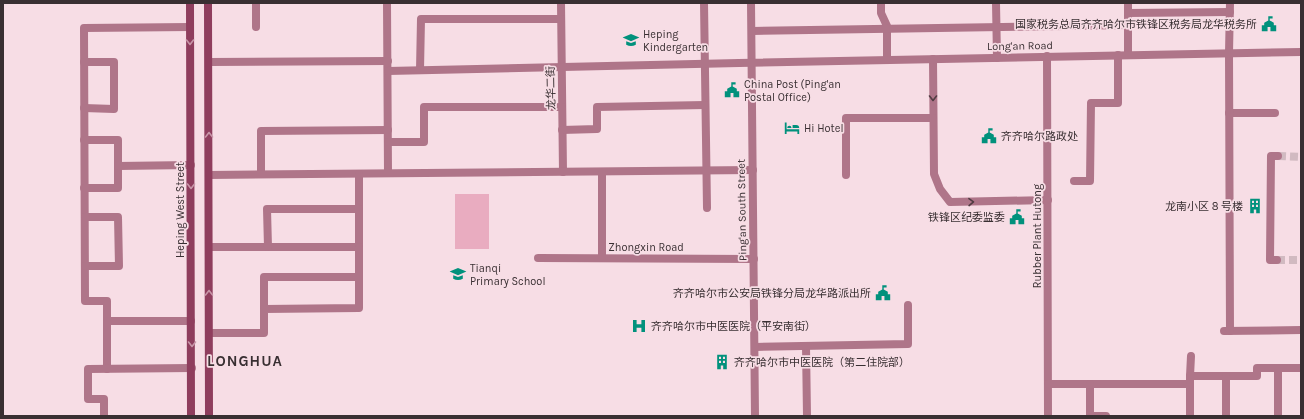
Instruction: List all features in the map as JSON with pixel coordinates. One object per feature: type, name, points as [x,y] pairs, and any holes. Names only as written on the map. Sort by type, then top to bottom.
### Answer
[{"type":"main road","name":"Heping West Street","points":[[190,3],[191,416]]},
{"type":"main road","points":[[208,3],[209,416]]},
{"type":"street","points":[[256,3],[256,27]]},
{"type":"street","points":[[387,3],[388,173]]},
{"type":"street","name":"龙华二街","points":[[561,3],[563,172]]},
{"type":"street","points":[[704,3],[707,208]]},
{"type":"street","name":"Ping'an South Street","points":[[751,3],[755,416]]},
{"type":"street","points":[[881,3],[881,13],[887,28],[886,60]]},
{"type":"street","points":[[996,3],[997,58]]},
{"type":"street","points":[[1128,3],[1128,55]]},
{"type":"street","points":[[1128,13],[1230,7],[1227,331],[1301,330]]},
{"type":"street","points":[[420,70],[421,19],[561,19]]},
{"type":"street","points":[[752,31],[1128,25]]},
{"type":"street","points":[[107,369],[107,301],[85,301],[84,28],[190,27]]},
{"type":"street","name":"Long'an Road","points":[[388,71],[739,62],[1301,52]]},
{"type":"street","points":[[1074,181],[1090,181],[1091,103],[1118,103],[1118,55]]},
{"type":"street","name":"Rubber Plant Hutong","points":[[1047,56],[1048,416]]},
{"type":"street","points":[[933,59],[934,174],[940,189],[950,202],[1048,200]]},
{"type":"street","points":[[208,62],[388,61]]},
{"type":"street","points":[[84,62],[114,62],[114,108],[84,108]]},
{"type":"street","points":[[562,130],[597,129],[597,107],[705,105]]},
{"type":"street","points":[[388,142],[424,142],[424,107],[562,107]]},
{"type":"street","points":[[1229,113],[1275,113]]},
{"type":"street","points":[[846,175],[846,118],[933,118]]},
{"type":"street","points":[[261,174],[261,131],[388,130]]},
{"type":"street","points":[[84,140],[118,140],[118,188],[84,188]]},
{"type":"street","points":[[1277,260],[1270,260],[1271,156],[1278,156]]},
{"type":"street","points":[[118,166],[191,165]]},
{"type":"street","points":[[209,175],[753,170]]},
{"type":"street","points":[[602,172],[602,258]]},
{"type":"street","points":[[264,309],[359,308],[359,174]]},
{"type":"street","points":[[268,247],[267,210],[359,209]]},
{"type":"street","points":[[85,217],[118,217],[119,266],[85,266]]},
{"type":"street","points":[[209,247],[359,247]]},
{"type":"street","name":"Zhongxin Road","points":[[538,258],[754,258]]},
{"type":"street","points":[[209,333],[264,333],[264,277],[359,277]]},
{"type":"street","points":[[755,347],[908,344],[908,305]]},
{"type":"street","points":[[107,321],[191,321]]},
{"type":"street","points":[[806,346],[807,416]]},
{"type":"street","points":[[1190,356],[1190,416]]},
{"type":"street","points":[[104,416],[104,399],[88,399],[88,369],[192,368]]},
{"type":"street","points":[[1048,384],[1090,384],[1190,380],[1226,376],[1257,376],[1257,368],[1301,368]]},
{"type":"street","points":[[1278,368],[1278,416]]},
{"type":"street","points":[[1226,376],[1226,416]]},
{"type":"street","points":[[1090,384],[1090,416],[1106,416]]},
{"type":"shaded area","points":[[455,194],[489,194],[489,249],[455,249]]},
{"type":"tunnel","points":[[1278,156],[1301,157]]},
{"type":"tunnel","points":[[1277,260],[1301,260]]},
{"type":"place","name":"国家税务总局齐齐哈尔市铁锋区税务局龙华税务所","points":[[1269,24]]},
{"type":"place","name":"Heping Kindergarten","points":[[631,40]]},
{"type":"place","name":"China Post (Ping'an Postal Office)","points":[[732,90]]},
{"type":"place","name":"Hi Hotel","points":[[792,128]]},
{"type":"place","name":"齐齐哈尔路政处","points":[[989,136]]},
{"type":"place","name":"龙南小区 8 号楼","points":[[1255,206]]},
{"type":"place","name":"铁锋区纪委监委","points":[[1017,217]]},
{"type":"place","name":"Tianqi Primary School","points":[[458,274]]},
{"type":"place","name":"齐齐哈尔市公安局铁锋分局龙华路派出所","points":[[883,293]]},
{"type":"place","name":"齐齐哈尔市中医医院（平安南街）","points":[[639,326]]},
{"type":"place","name":"齐齐哈尔市中医医院（第二住院部）","points":[[722,362]]},
{"type":"district","name":"LONGHUA","points":[[245,361]]}]
